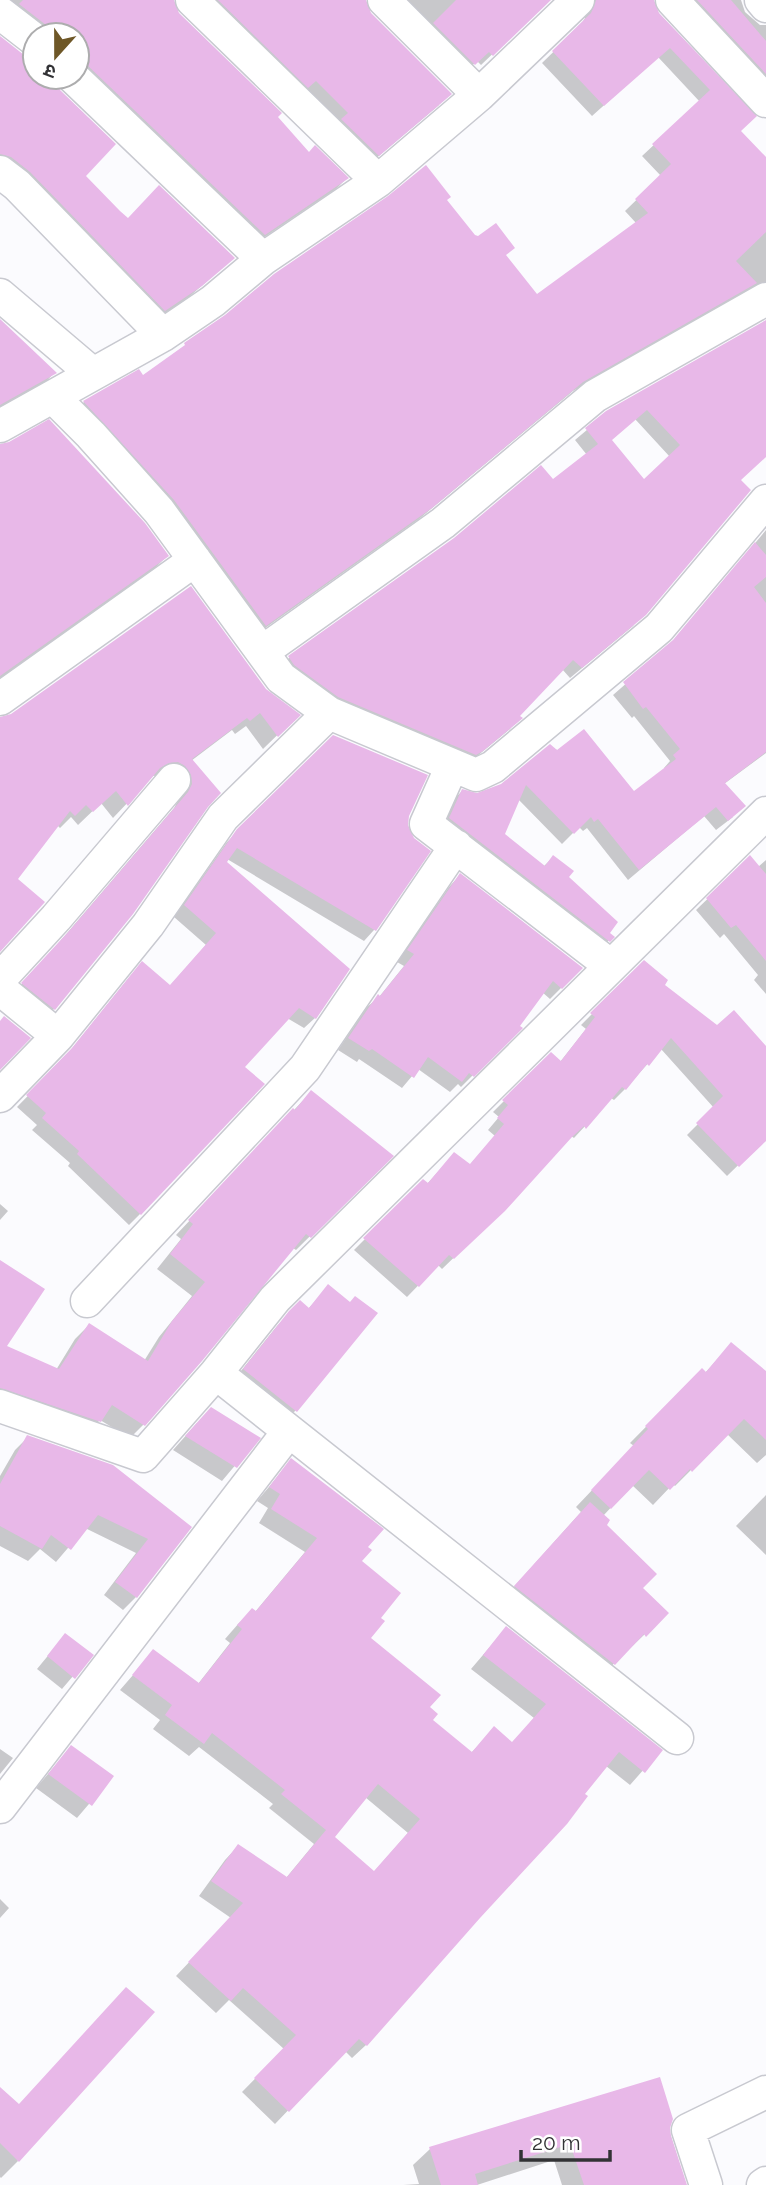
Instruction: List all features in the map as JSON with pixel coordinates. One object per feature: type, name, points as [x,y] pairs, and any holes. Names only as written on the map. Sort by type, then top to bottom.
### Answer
[{"type":"street","points":[[192,0],[378,181]]},
{"type":"street","points":[[384,0],[479,95]]},
{"type":"street","points":[[0,426],[163,335],[213,301],[263,259],[378,181],[479,95],[578,0]]},
{"type":"street","points":[[672,0],[766,101]]},
{"type":"street","points":[[761,0],[766,6]]},
{"type":"street","points":[[0,13],[21,29]]},
{"type":"street","points":[[88,91],[263,259]]},
{"type":"street","points":[[0,172],[17,185],[163,335]]},
{"type":"street","points":[[0,295],[93,374]]},
{"type":"street","points":[[262,652],[443,523],[595,396],[766,299]]},
{"type":"street","points":[[52,397],[159,511],[281,678],[329,713],[476,775],[493,767],[659,628],[766,501]]},
{"type":"street","points":[[0,699],[195,560]]},
{"type":"street","points":[[0,1096],[58,1036],[148,925],[223,817],[329,713]]},
{"type":"street","points":[[452,766],[426,824],[611,966]]},
{"type":"street","points":[[0,979],[174,780]]},
{"type":"street","points":[[0,1406],[142,1456],[216,1373],[275,1299],[766,813]]},
{"type":"street","points":[[87,1301],[304,1068],[456,846]]},
{"type":"street","points":[[0,989],[58,1036]]},
{"type":"street","points":[[216,1373],[677,1738]]},
{"type":"street","points":[[0,1807],[289,1431]]},
{"type":"street","points":[[706,2185],[688,2130],[766,2092]]},
{"type":"building","points":[[23,0],[174,0],[179,13],[282,113],[278,117],[309,152],[315,145],[349,178],[265,235],[91,69],[91,21],[41,21],[19,4]]},
{"type":"building","points":[[218,0],[366,0],[371,13],[452,94],[379,156],[341,119],[348,113],[316,81],[308,88]]},
{"type":"building","points":[[456,0],[551,0],[493,56],[489,52],[475,65],[433,23]]},
{"type":"building","points":[[596,0],[654,0],[659,13],[757,116],[741,131],[766,157],[766,232],[736,261],[757,283],[583,382],[432,508],[266,626],[174,500],[83,401],[139,369],[143,375],[225,315],[274,274],[388,196],[426,165],[451,197],[447,200],[475,235],[478,236],[496,223],[515,248],[506,255],[537,294],[648,213],[635,199],[671,164],[652,144],[710,90],[670,48],[604,106],[552,51],[591,13]]},
{"type":"building","points":[[697,0],[731,0],[766,41],[766,74]]},
{"type":"building","points":[[0,36],[21,53],[21,91],[61,91],[116,144],[86,176],[120,211],[128,218],[159,185],[235,258],[202,286],[165,311],[30,172],[11,157],[0,154]]},
{"type":"building","points":[[0,319],[57,373],[0,405]]},
{"type":"building","points":[[766,320],[766,457],[741,480],[751,490],[646,615],[582,668],[573,660],[520,716],[523,718],[483,751],[476,755],[338,697],[294,665],[288,656],[454,538],[541,465],[553,479],[598,444],[585,428],[606,411]],"holes":[[[647,410],[680,445],[644,479],[612,440]]]},
{"type":"building","points":[[49,419],[145,523],[169,556],[0,676],[0,444],[9,442]]},
{"type":"building","points":[[755,542],[766,555],[766,577],[754,587],[766,603],[766,752],[725,783],[746,806],[728,821],[716,807],[639,870],[598,819],[594,822],[591,817],[574,834],[526,785],[505,834],[545,866],[553,855],[574,871],[569,877],[618,922],[610,933],[615,937],[610,942],[449,818],[462,789],[477,793],[501,784],[550,744],[557,750],[584,729],[634,791],[676,759],[673,755],[680,749],[646,707],[643,709],[623,682],[673,640]]},
{"type":"building","points":[[191,586],[266,689],[301,715],[278,737],[260,713],[250,721],[247,718],[192,759],[221,793],[208,807],[133,914],[55,1010],[21,983],[188,792],[192,784],[191,775],[185,766],[178,762],[169,763],[160,768],[128,806],[116,791],[93,812],[86,805],[75,816],[70,811],[18,879],[45,902],[0,952],[0,717],[11,714]]},
{"type":"building","points":[[333,735],[428,775],[409,816],[408,825],[414,838],[431,851],[376,931],[237,848],[227,862],[350,969],[316,1019],[299,1008],[245,1067],[265,1084],[141,1215],[77,1154],[79,1151],[42,1118],[46,1113],[26,1095],[72,1048],[142,961],[170,985],[216,933],[184,905],[237,829]]},
{"type":"building","points":[[750,855],[766,874],[766,961],[736,925],[731,928],[706,898]]},
{"type":"building","points":[[460,873],[583,968],[562,989],[553,981],[520,1026],[523,1028],[474,1077],[469,1073],[462,1082],[428,1057],[414,1078],[372,1049],[369,1051],[348,1038],[378,994],[380,996],[414,954],[407,950]]},
{"type":"building","points":[[644,960],[668,980],[665,985],[717,1025],[734,1010],[766,1046],[766,1141],[739,1167],[696,1123],[723,1096],[671,1038],[626,1090],[622,1087],[586,1129],[584,1126],[572,1137],[505,1211],[454,1259],[449,1255],[419,1287],[363,1238],[423,1179],[428,1183],[454,1152],[470,1164],[504,1124],[497,1118],[508,1105],[502,1100],[551,1052],[561,1061],[595,1017],[590,1013]]},
{"type":"building","points":[[4,1016],[31,1038],[0,1070],[0,1021]]},
{"type":"building","points":[[311,1090],[394,1156],[311,1238],[306,1234],[145,1426],[112,1405],[101,1422],[0,1388],[0,1260],[45,1289],[7,1346],[59,1369],[89,1323],[148,1361],[172,1321],[205,1282],[170,1254],[193,1224],[188,1220],[293,1108],[295,1110]]},
{"type":"building","points":[[328,1284],[350,1302],[355,1296],[378,1313],[297,1412],[243,1369],[300,1300],[309,1308]]},
{"type":"building","points":[[731,1342],[766,1371],[766,1440],[744,1419],[692,1472],[690,1469],[670,1490],[649,1470],[611,1509],[591,1490],[648,1429],[645,1426],[702,1368],[706,1372]]},
{"type":"building","points":[[211,1407],[261,1438],[237,1468],[185,1436]]},
{"type":"building","points":[[27,1435],[113,1465],[192,1527],[137,1598],[115,1582],[148,1539],[98,1515],[71,1550],[51,1535],[42,1549],[0,1526],[0,1484]]},
{"type":"building","points":[[291,1458],[384,1529],[368,1547],[372,1550],[362,1561],[401,1593],[381,1618],[385,1621],[371,1638],[441,1695],[430,1707],[438,1714],[433,1720],[472,1752],[494,1726],[512,1742],[546,1704],[483,1655],[506,1626],[663,1750],[645,1773],[619,1752],[585,1794],[588,1796],[567,1824],[367,2046],[359,2039],[289,2112],[254,2078],[296,2035],[243,1988],[231,2001],[188,1962],[243,1903],[211,1881],[238,1844],[287,1877],[326,1830],[281,1794],[285,1790],[212,1733],[204,1744],[165,1715],[172,1705],[132,1675],[153,1649],[199,1683],[242,1629],[237,1625],[252,1608],[256,1611],[317,1538],[271,1509],[280,1494],[269,1487]],"holes":[[[378,1784],[420,1819],[374,1871],[335,1837]]]},
{"type":"building","points":[[590,1502],[610,1520],[607,1525],[657,1574],[643,1588],[669,1613],[646,1637],[644,1634],[615,1665],[514,1586]]},
{"type":"building","points":[[65,1633],[94,1655],[75,1679],[47,1656]]},
{"type":"building","points":[[71,1745],[114,1776],[92,1806],[48,1774]]},
{"type":"building","points":[[126,1987],[155,2012],[19,2162],[0,2143],[0,2087],[19,2104]]},
{"type":"building","points":[[660,2077],[673,2119],[671,2136],[687,2185],[584,2185],[570,2144],[475,2174],[478,2185],[441,2185],[429,2147]]}]
